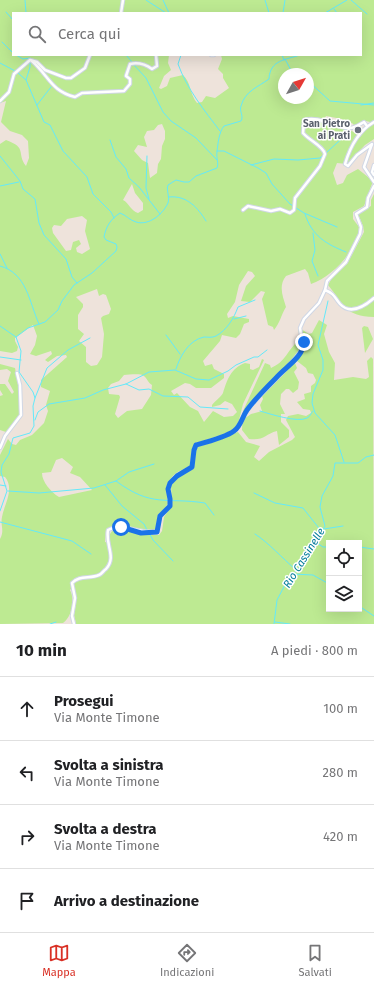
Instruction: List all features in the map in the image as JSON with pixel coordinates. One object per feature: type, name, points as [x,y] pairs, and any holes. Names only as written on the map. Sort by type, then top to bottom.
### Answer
[{"type":"street","points":[[121,12],[123,0]]},
{"type":"street","points":[[0,101],[9,92],[16,71],[32,61],[37,62],[45,70],[66,78],[71,78],[85,68],[90,56]]},
{"type":"street","points":[[32,61],[56,89],[64,94],[75,97],[82,93],[124,91],[130,84],[130,79],[126,76],[130,64],[145,64],[152,69],[156,66],[156,56]]},
{"type":"street","points":[[243,210],[248,206],[271,211],[280,209],[290,213],[294,210],[295,198],[320,166],[325,154],[323,148],[313,143],[304,133],[304,120],[326,121],[347,128],[352,128],[364,122],[368,126]]},
{"type":"street","points":[[374,122],[368,126],[352,145],[345,164],[348,166],[357,155],[372,144],[364,167],[374,182]]},
{"type":"street","points":[[374,165],[372,172],[374,175]]},
{"type":"street","points":[[74,624],[72,616],[75,598],[72,583],[79,578],[100,574],[111,563],[112,556],[107,544],[108,530],[121,527],[141,533],[157,532],[160,516],[170,506],[168,489],[170,483],[177,476],[192,467],[196,445],[234,432],[249,408],[294,360],[303,348],[300,328],[304,320],[319,303],[327,281],[346,262],[358,241],[361,227],[356,214],[367,207],[370,194],[374,186]]},
{"type":"street","points":[[370,194],[374,191]]},
{"type":"street","points":[[324,290],[333,294],[342,306],[353,309],[359,309],[374,298]]},
{"type":"street","points":[[0,448],[5,436],[20,415],[20,384],[17,373]]},
{"type":"green space","points":[[0,0],[374,0],[374,123],[366,121],[354,125],[352,123],[345,126],[342,125],[342,119],[326,116],[324,120],[329,124],[352,131],[360,137],[367,128],[374,124],[374,139],[365,145],[347,164],[337,163],[333,173],[337,185],[343,183],[347,175],[358,169],[373,181],[364,206],[353,212],[353,219],[359,227],[358,236],[354,245],[335,269],[311,284],[308,273],[305,269],[286,276],[282,284],[282,288],[286,307],[278,325],[274,330],[273,327],[268,325],[262,299],[265,292],[261,291],[250,302],[241,301],[246,286],[255,276],[252,272],[248,271],[239,285],[235,302],[227,314],[228,318],[233,316],[249,319],[249,322],[244,324],[240,334],[236,338],[222,335],[220,341],[203,361],[205,366],[212,364],[214,369],[224,374],[224,378],[211,388],[196,388],[185,383],[171,391],[174,395],[177,393],[190,407],[198,411],[204,422],[213,411],[224,417],[233,416],[237,412],[232,404],[225,401],[220,405],[212,407],[212,405],[223,393],[228,379],[236,368],[245,363],[250,364],[250,369],[253,370],[259,367],[262,359],[264,360],[243,404],[238,424],[229,435],[238,432],[246,442],[260,446],[254,457],[259,461],[269,452],[295,437],[286,420],[288,416],[298,414],[306,416],[311,413],[310,410],[303,409],[297,402],[305,399],[304,394],[311,392],[311,386],[316,380],[313,374],[308,373],[306,368],[297,361],[295,363],[297,368],[294,372],[299,382],[298,389],[293,393],[289,389],[286,389],[281,394],[280,404],[285,414],[281,414],[281,422],[289,430],[289,437],[279,445],[277,431],[258,439],[249,439],[242,430],[243,411],[265,363],[270,365],[271,368],[276,366],[296,343],[298,343],[299,351],[303,345],[298,330],[301,329],[309,334],[312,333],[319,320],[327,325],[324,334],[329,352],[335,363],[334,380],[353,377],[366,379],[369,377],[367,361],[371,357],[373,359],[374,624],[76,624],[74,615],[76,603],[74,586],[70,590],[72,594],[72,608],[69,617],[63,623],[0,624],[0,539],[2,533],[2,517],[8,497],[9,487],[5,477],[0,476],[0,455],[8,439],[12,444],[16,445],[20,440],[32,435],[44,423],[48,411],[46,405],[50,391],[41,387],[41,380],[67,357],[66,355],[57,356],[48,362],[45,360],[52,354],[51,351],[36,356],[30,354],[35,345],[37,336],[33,325],[15,338],[18,347],[17,351],[12,353],[0,351],[0,144],[6,140],[17,146],[26,166],[29,158],[28,141],[22,135],[10,131],[1,122],[6,101],[0,103]],"holes":[[[12,12],[362,12],[362,56],[221,56],[222,59],[218,69],[223,74],[223,78],[229,88],[215,98],[206,96],[202,102],[197,103],[188,81],[183,75],[170,78],[167,86],[161,89],[159,88],[164,76],[171,70],[168,63],[169,56],[12,56]],[[162,124],[165,131],[165,139],[162,146],[161,159],[158,164],[157,173],[150,178],[148,163],[142,160],[134,151],[138,145],[147,147],[144,137],[147,131],[154,130],[158,125]],[[132,184],[135,193],[143,203],[143,210],[138,213],[123,200]],[[82,216],[87,220],[85,231],[90,249],[82,254],[77,252],[76,248],[81,244],[79,240],[73,242],[71,250],[66,251],[53,233],[52,228],[54,225],[61,226],[67,219]],[[97,289],[99,296],[103,294],[106,295],[111,309],[109,314],[101,318],[104,334],[102,357],[97,365],[91,366],[86,362],[86,347],[79,341],[84,334],[78,329],[78,315],[83,307],[83,304],[76,297]],[[137,374],[145,377],[152,385],[151,395],[142,409],[127,411],[118,418],[115,414],[120,397],[119,395],[109,394],[108,388],[111,384],[119,381],[124,375]],[[262,396],[263,399],[260,405],[262,411],[251,414],[244,419],[247,412]],[[62,458],[73,467],[70,473],[80,477],[92,490],[59,497],[48,486],[42,476],[42,473],[51,472],[56,460]],[[187,468],[174,480],[171,486],[172,505],[164,517],[162,531],[159,535],[142,534],[124,529],[115,529],[109,536],[109,543],[105,542],[106,530],[115,525],[143,530],[156,529],[158,516],[168,504],[168,487],[171,478],[175,474]]]},
{"type":"green space","points":[[374,194],[374,317],[357,315],[351,312],[342,304],[328,285],[332,278],[347,264],[364,232],[358,214],[371,206],[371,200]]},
{"type":"green space","points":[[364,326],[368,327],[373,339],[365,353],[362,328]]},
{"type":"green space","points":[[0,364],[15,368],[19,390],[20,414],[6,432],[0,430],[0,396],[3,395],[0,390],[0,384],[5,384],[12,394],[14,392],[8,381],[11,372],[7,369],[0,370]]},
{"type":"waterway","points":[[25,0],[26,12]]},
{"type":"waterway","points":[[146,0],[164,12]]},
{"type":"waterway","points":[[163,0],[169,12]]},
{"type":"waterway","points":[[265,0],[269,12]]},
{"type":"waterway","points":[[283,12],[285,0]]},
{"type":"waterway","points":[[327,12],[347,0]]},
{"type":"waterway","points":[[351,0],[367,14]]},
{"type":"waterway","points":[[6,12],[12,19]]},
{"type":"waterway","points":[[2,42],[12,52]]},
{"type":"waterway","points":[[18,56],[23,59],[30,58]]},
{"type":"waterway","points":[[127,56],[132,62]]},
{"type":"waterway","points":[[181,56],[178,64],[186,82],[196,99],[220,131]]},
{"type":"waterway","points":[[282,56],[284,60]]},
{"type":"waterway","points":[[0,511],[7,491],[1,472],[2,465],[9,454],[13,438],[30,433],[34,426],[33,406],[35,398],[33,392],[19,372],[21,351],[16,337],[28,328],[45,322],[58,310],[62,301],[74,285],[92,273],[116,251],[116,244],[106,240],[104,237],[106,229],[117,215],[120,213],[136,222],[141,223],[151,221],[163,211],[168,203],[168,185],[176,180],[189,182],[196,176],[217,168],[219,138],[224,126],[241,121],[241,108],[243,101],[252,90],[269,79],[270,73],[275,64],[297,56]]},
{"type":"waterway","points":[[285,59],[290,68]]},
{"type":"waterway","points":[[30,62],[26,80],[44,122],[50,125],[63,151],[87,177],[93,194],[111,212],[114,218]]},
{"type":"waterway","points":[[0,63],[15,71]]},
{"type":"waterway","points":[[134,65],[146,78],[163,112],[171,121],[196,138],[217,160]]},
{"type":"waterway","points":[[18,73],[26,80]]},
{"type":"waterway","points":[[314,86],[330,101],[374,105]]},
{"type":"waterway","points":[[37,105],[51,87]]},
{"type":"waterway","points":[[361,105],[374,103]]},
{"type":"waterway","points":[[326,153],[349,132]]},
{"type":"waterway","points":[[110,140],[116,157],[126,169],[129,178],[139,187],[160,214]]},
{"type":"waterway","points":[[217,151],[224,151],[266,173],[272,184],[290,204],[304,213],[337,227]]},
{"type":"waterway","points":[[251,165],[274,159],[298,160],[320,158],[323,155]]},
{"type":"waterway","points":[[0,156],[20,181],[23,189],[35,199],[39,223],[44,235],[66,259],[72,277],[77,283]]},
{"type":"waterway","points":[[147,156],[146,188],[149,199]]},
{"type":"waterway","points":[[0,186],[19,182]]},
{"type":"waterway","points":[[169,197],[187,200],[196,207],[206,221]]},
{"type":"waterway","points":[[305,214],[308,222],[316,234],[332,246],[346,252]]},
{"type":"waterway","points":[[313,233],[315,250],[312,261],[318,276]]},
{"type":"waterway","points":[[0,254],[7,268]]},
{"type":"waterway","points":[[0,266],[16,275],[22,282],[39,324]]},
{"type":"waterway","points":[[176,369],[186,349],[194,341],[204,337],[216,336],[230,323],[238,307],[255,300]]},
{"type":"waterway","points":[[328,301],[318,345],[323,360],[323,370],[313,394],[312,403],[315,413],[335,435],[344,462]]},
{"type":"waterway","points":[[234,319],[246,316]]},
{"type":"waterway","points":[[0,326],[16,337]]},
{"type":"waterway","points":[[166,335],[180,354]]},
{"type":"waterway","points":[[35,398],[47,368],[68,350],[90,338]]},
{"type":"waterway","points":[[35,420],[38,412],[49,404],[85,398],[103,390],[126,384],[149,372],[175,370],[196,379],[209,380],[228,371],[236,365],[254,357],[258,357],[267,350]]},
{"type":"waterway","points":[[0,357],[21,360]]},
{"type":"waterway","points":[[126,384],[139,390],[149,389],[163,396],[188,397],[200,407],[228,409]]},
{"type":"waterway","points":[[260,411],[284,418],[297,419],[308,417],[313,411]]},
{"type":"waterway","name":"Rio Cassinelle","points":[[274,624],[277,600],[287,581],[304,562],[325,526],[320,507],[322,496],[333,476],[335,463],[358,463],[366,457],[374,455]]},
{"type":"waterway","points":[[8,491],[39,493],[94,488],[116,481],[129,472],[154,464]]},
{"type":"waterway","points":[[116,481],[140,495],[150,498],[205,503],[214,515]]},
{"type":"waterway","points":[[0,485],[6,486]]},
{"type":"waterway","points":[[105,485],[122,506],[144,524],[147,530]]},
{"type":"waterway","points":[[254,493],[275,503],[303,508],[322,532]]},
{"type":"waterway","points":[[0,522],[72,541],[91,554]]},
{"type":"waterway","points":[[324,529],[343,526]]},
{"type":"waterway","points":[[149,533],[153,540],[173,561]]},
{"type":"waterway","points":[[255,534],[295,569]]},
{"type":"waterway","points":[[317,543],[323,547],[326,547]]},
{"type":"waterway","points":[[362,547],[374,549]]},
{"type":"waterway","points":[[292,574],[313,575],[326,582]]},
{"type":"waterway","points":[[362,608],[374,616]]},
{"type":"waterway","points":[[50,624],[56,622]]},
{"type":"waterway","points":[[275,622],[290,624]]},
{"type":"place","name":"San Pietro ai Prati","points":[[358,130]]},
{"type":"route","points":[[121,527],[132,529],[141,533],[157,532],[160,516],[170,506],[168,489],[170,483],[183,472],[190,470],[192,467],[196,445],[211,442],[226,434],[234,432],[249,408],[277,376],[286,370],[303,348],[304,342]]}]
